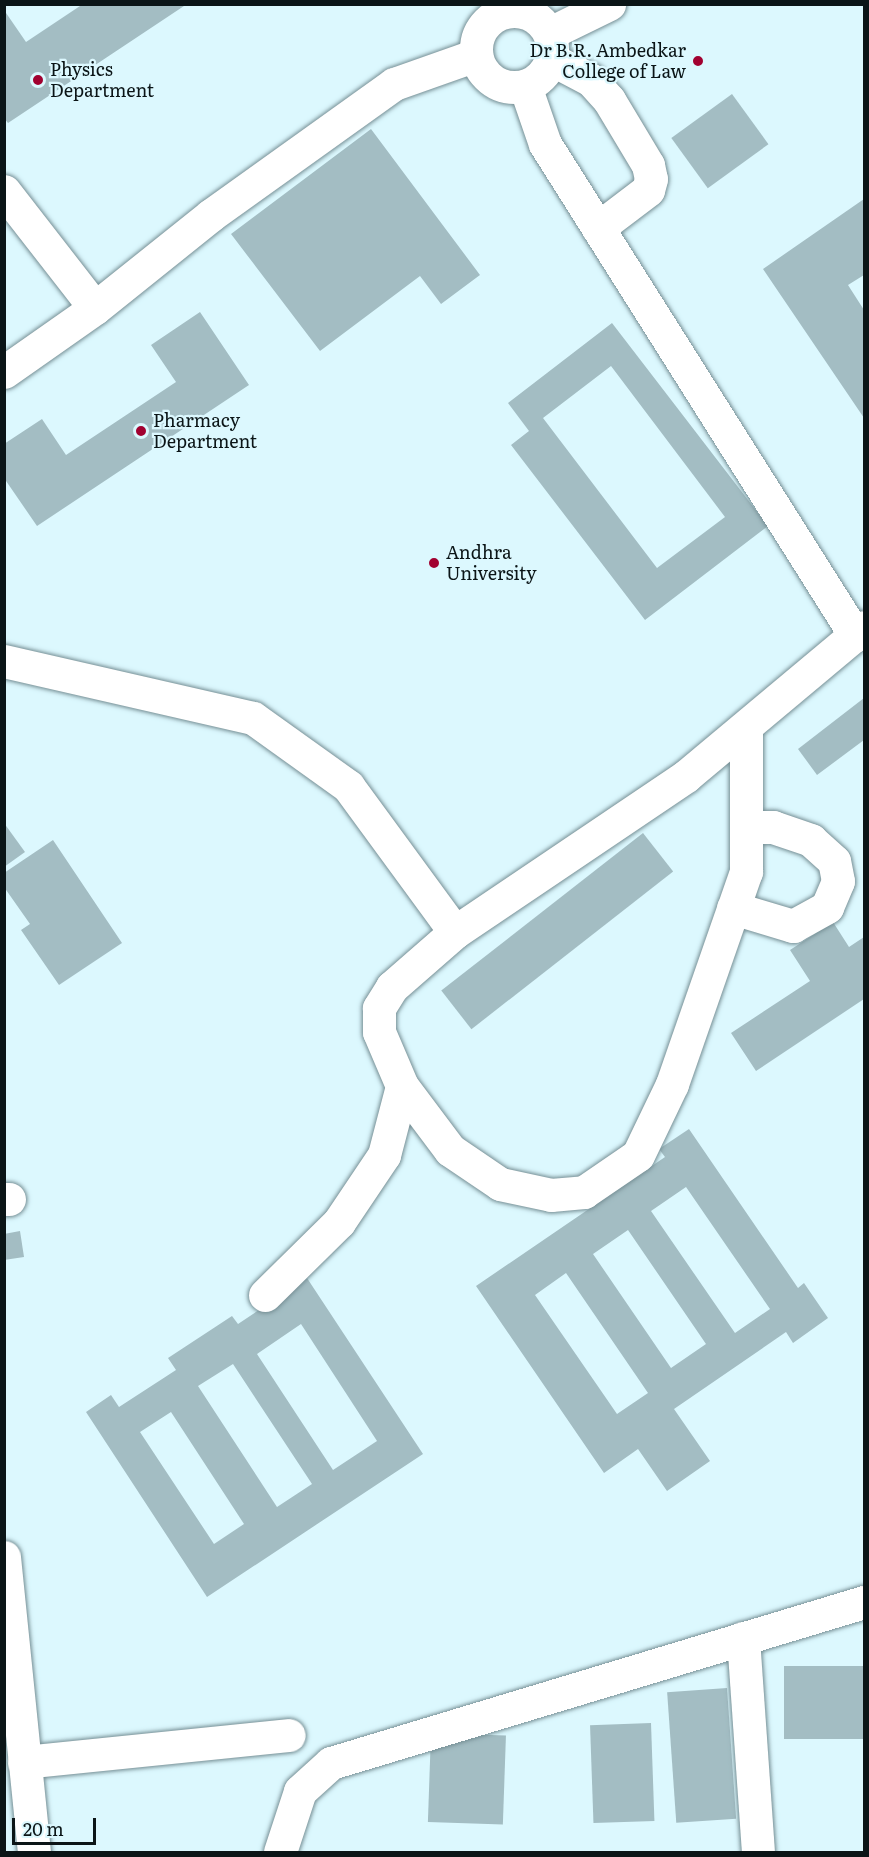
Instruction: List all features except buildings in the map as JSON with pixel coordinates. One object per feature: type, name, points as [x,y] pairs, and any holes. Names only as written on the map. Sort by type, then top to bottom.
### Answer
[{"type":"street","points":[[598,228],[648,190],[651,179],[648,165],[609,100],[591,80],[550,46],[534,15],[520,8],[510,10],[488,21],[476,42],[476,55],[488,77],[499,84],[525,86],[536,80],[550,46],[609,4]]},
{"type":"street","points":[[4,372],[95,308],[212,215],[394,84],[476,55]]},
{"type":"street","points":[[525,86],[545,144],[860,631],[686,776],[455,932],[392,987],[379,1008],[379,1032],[402,1086],[450,1150],[500,1184],[551,1196],[584,1192],[638,1155],[672,1084],[746,872],[746,727]]},
{"type":"street","points":[[4,192],[95,308]]},
{"type":"street","points":[[4,661],[253,718],[348,786],[455,932]]},
{"type":"street","points":[[734,908],[793,926],[803,923],[827,907],[838,881],[834,861],[811,840],[772,827],[746,827]]},
{"type":"street","points":[[265,1295],[339,1222],[384,1155],[402,1086]]},
{"type":"street","points":[[4,1557],[6,1623],[34,1852]]},
{"type":"street","points":[[280,1852],[300,1791],[331,1763],[864,1602]]},
{"type":"street","points":[[743,1638],[758,1852]]},
{"type":"street","points":[[24,1762],[289,1735]]},
{"type":"place","name":"Dr B.R. Ambedkar College of Law","points":[[698,61]]},
{"type":"place","name":"Physics Department","points":[[38,80]]},
{"type":"place","name":"Pharmacy Department","points":[[141,431]]},
{"type":"place","name":"Andhra University","points":[[434,563]]}]
